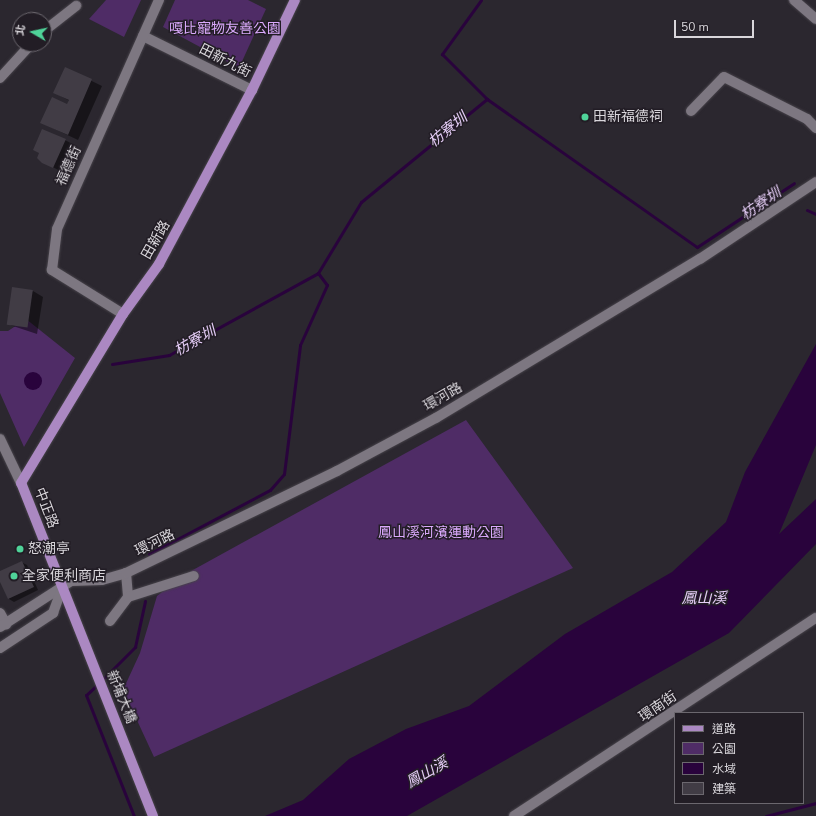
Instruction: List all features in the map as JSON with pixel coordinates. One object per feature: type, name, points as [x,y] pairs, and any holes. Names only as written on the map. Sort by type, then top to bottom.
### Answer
[{"type":"main road","name":"田新路","points":[[21,483],[123,314],[159,264],[252,90],[295,0]]},
{"type":"main road","name":"中正路","points":[[21,483],[62,588]]},
{"type":"main road","name":"新埔大橋","points":[[62,588],[154,816]]},
{"type":"street","name":"福德街","points":[[123,314],[52,270],[57,229],[159,0]]},
{"type":"street","points":[[794,0],[816,19]]},
{"type":"street","points":[[52,25],[76,6]]},
{"type":"street","name":"田新九街","points":[[143,36],[252,90]]},
{"type":"street","points":[[0,78],[24,52]]},
{"type":"street","points":[[691,111],[724,77],[807,119],[816,128]]},
{"type":"street","name":"環河路","points":[[3,626],[71,581],[102,580],[126,573],[337,471],[436,418],[700,259],[816,182]]},
{"type":"street","name":"中正路","points":[[0,439],[21,483]]},
{"type":"street","points":[[126,573],[128,597]]},
{"type":"street","points":[[110,621],[128,597],[194,576]]},
{"type":"street","points":[[0,648],[54,613],[62,588]]},
{"type":"street","points":[[0,613],[3,626]]},
{"type":"street","name":"環南街","points":[[514,816],[816,618]]},
{"type":"green space","points":[[106,0],[141,0],[124,37],[89,19]]},
{"type":"green space","name":"嘎比寵物友善公園","points":[[175,0],[248,0],[266,9],[239,68],[163,27]]},
{"type":"green space","points":[[26,319],[75,358],[24,447],[0,393],[0,331],[8,331]]},
{"type":"green space","name":"鳳山溪河濱運動公園","points":[[466,420],[573,568],[154,757],[123,690],[140,653],[157,596],[182,576]]},
{"type":"water","name":"鳳山溪","points":[[816,344],[816,445],[779,534],[816,499],[816,544],[729,633],[407,816],[265,816],[303,800],[349,759],[406,729],[469,706],[565,634],[672,572],[726,522],[745,472]]},
{"type":"water","points":[[33,372],[39,375],[42,381],[39,387],[33,390],[27,387],[24,381],[27,375]]},
{"type":"building","points":[[65,67],[92,79],[68,135],[40,123],[52,97],[67,104],[69,100],[53,93]]},
{"type":"building","points":[[42,129],[66,139],[53,168],[42,163],[37,158],[39,153],[33,150]]},
{"type":"building","points":[[12,287],[33,290],[28,328],[7,325]]},
{"type":"building","points":[[20,545],[23,546],[23,552],[20,553],[17,552],[16,549],[17,546]]},
{"type":"building","name":"全家便利商店","points":[[22,561],[34,587],[8,599],[0,582],[0,571]]},
{"type":"waterway","name":"枋寮圳","points":[[481,0],[442,54],[487,99],[697,247],[794,183]]},
{"type":"waterway","name":"枋寮圳","points":[[112,364],[169,355],[318,273],[361,202],[487,99]]},
{"type":"waterway","name":"枋寮圳","points":[[807,210],[816,214]]},
{"type":"waterway","points":[[149,554],[270,490],[284,474],[300,345],[327,285],[318,273]]},
{"type":"waterway","points":[[102,680],[135,647],[145,601]]},
{"type":"waterway","points":[[98,684],[86,695],[134,816]]},
{"type":"waterway","points":[[766,816],[816,803]]},
{"type":"place","name":"田新福德祠","points":[[585,117]]},
{"type":"place","name":"怒潮亭","points":[[20,549]]},
{"type":"place","name":"全家便利商店","points":[[14,576]]}]
